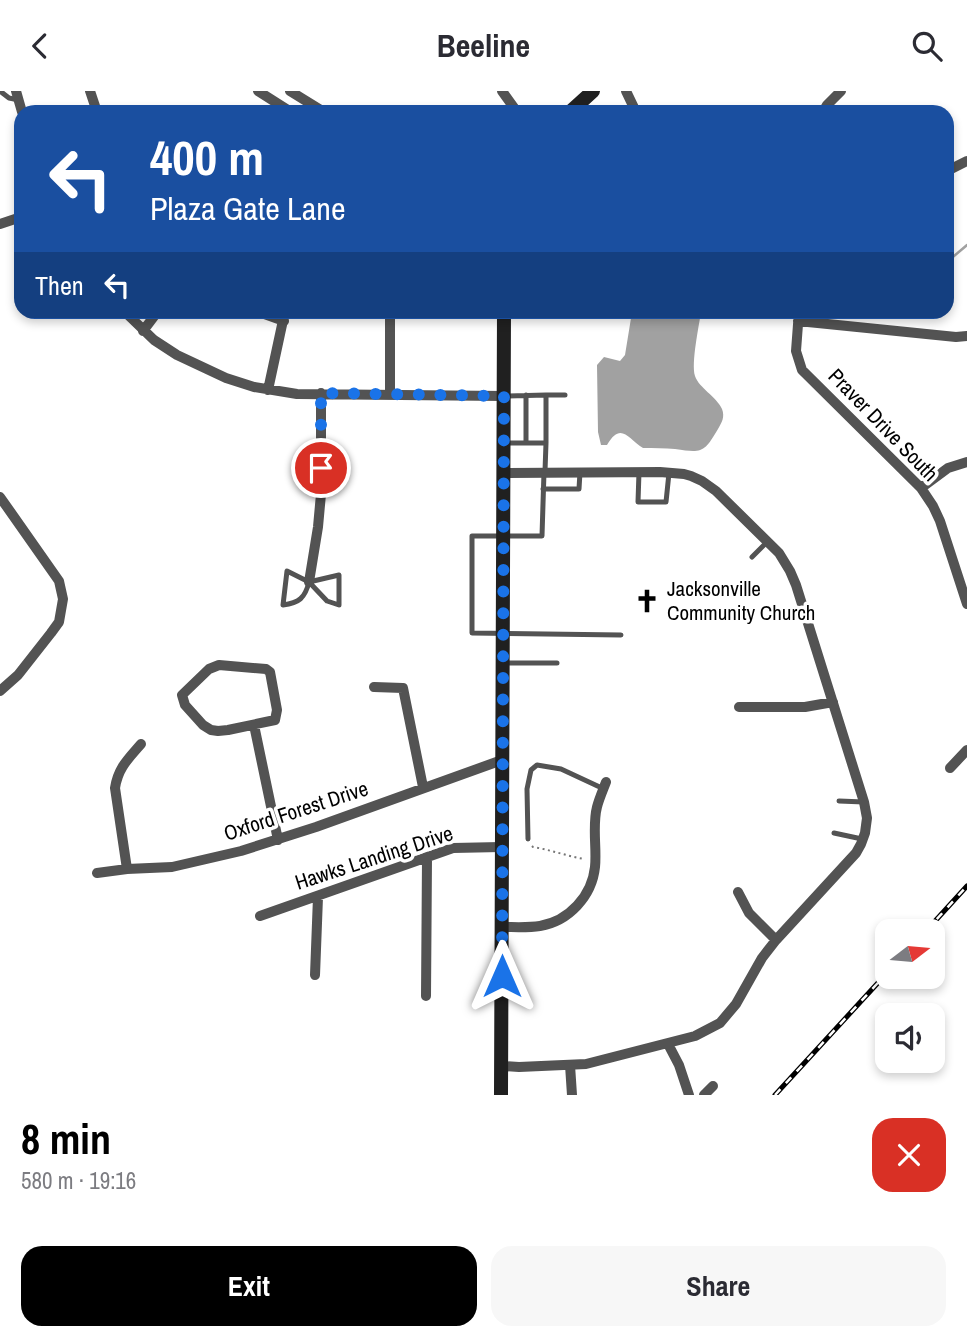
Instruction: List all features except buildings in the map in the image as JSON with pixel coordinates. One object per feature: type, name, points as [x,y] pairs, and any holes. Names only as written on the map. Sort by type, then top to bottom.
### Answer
[{"type":"street","points":[[258,91],[280,105]]},
{"type":"street","points":[[290,91],[313,105]]},
{"type":"street","points":[[578,105],[593,91]]},
{"type":"street","points":[[827,105],[841,91]]},
{"type":"street","points":[[132,319],[165,347],[202,368],[234,381],[268,390],[297,394],[504,396]]},
{"type":"street","points":[[143,331],[152,319]]},
{"type":"street","points":[[268,390],[283,319]]},
{"type":"street","points":[[390,319],[390,394]]},
{"type":"street","points":[[501,1095],[504,319]]},
{"type":"street","name":"Praver Drive South","points":[[799,319],[796,351],[802,370],[921,488],[940,521],[967,604]]},
{"type":"street","points":[[821,319],[956,337],[967,336]]},
{"type":"street","points":[[309,582],[321,494],[321,393]]},
{"type":"street","points":[[921,488],[948,468],[967,462]]},
{"type":"street","points":[[502,1066],[586,1064],[695,1037],[720,1023],[736,1005],[762,958],[776,940],[856,853],[863,839],[867,818],[790,571],[779,553],[709,485],[684,474],[669,473],[504,473]]},
{"type":"street","points":[[0,497],[59,581],[63,599],[58,622],[51,633],[18,675],[0,691]]},
{"type":"street","points":[[219,665],[266,669],[271,672],[277,710],[275,720],[254,725],[218,731],[203,725],[184,705],[182,695],[209,669],[219,665]]},
{"type":"street","points":[[374,687],[403,688],[423,787]]},
{"type":"street","points":[[739,707],[805,706],[832,702]]},
{"type":"street","points":[[254,725],[278,840]]},
{"type":"street","points":[[127,869],[115,788],[122,766],[141,744]]},
{"type":"street","points":[[950,768],[967,750]]},
{"type":"street","name":"Oxford Forest Drive","points":[[97,873],[172,867],[278,840],[502,759]]},
{"type":"street","points":[[502,927],[539,926],[562,918],[575,909],[585,897],[592,882],[595,861],[596,809],[605,785]]},
{"type":"street","name":"Hawks Landing Drive","points":[[260,916],[453,848],[501,847]]},
{"type":"street","points":[[426,996],[427,858]]},
{"type":"street","points":[[738,892],[749,913],[776,940]]},
{"type":"street","points":[[315,975],[318,897]]},
{"type":"street","points":[[668,1044],[679,1065],[689,1095]]},
{"type":"street","points":[[570,1065],[572,1095]]},
{"type":"street","points":[[704,1095],[713,1086]]},
{"type":"lane","points":[[0,91],[9,98],[17,95]]},
{"type":"lane","points":[[526,395],[526,443]]},
{"type":"lane","points":[[546,395],[542,536],[472,537],[472,633],[621,635]]},
{"type":"lane","points":[[504,396],[565,395]]},
{"type":"lane","points":[[504,443],[546,443]]},
{"type":"lane","points":[[543,489],[579,489],[580,472]]},
{"type":"lane","points":[[639,472],[638,502],[666,502],[669,473]]},
{"type":"lane","points":[[752,557],[767,542]]},
{"type":"lane","points":[[309,582],[306,594],[294,604],[283,605],[287,571],[309,582],[327,601],[339,605],[339,575],[309,582]]},
{"type":"lane","points":[[503,663],[557,663]]},
{"type":"lane","points":[[528,839],[527,789],[531,771],[537,765],[561,769],[605,785]]},
{"type":"lane","points":[[839,801],[865,805]]},
{"type":"lane","points":[[834,833],[863,839]]},
{"type":"path","points":[[528,839],[533,847],[595,861]]},
{"type":"shaded area","points":[[631,319],[700,319],[695,376],[719,404],[723,415],[722,422],[705,447],[697,451],[643,448],[621,433],[616,434],[607,445],[601,445],[598,432],[597,365],[604,357],[620,361],[625,355]]},
{"type":"waterway","points":[[954,256],[967,245]]},
{"type":"railway","points":[[937,919],[967,886]]},
{"type":"railway","points":[[775,1095],[875,986]]},
{"type":"place","name":"Jacksonville Community Church","points":[[647,601]]},
{"type":"route","points":[[321,468],[321,393],[504,396],[502,976]]}]
